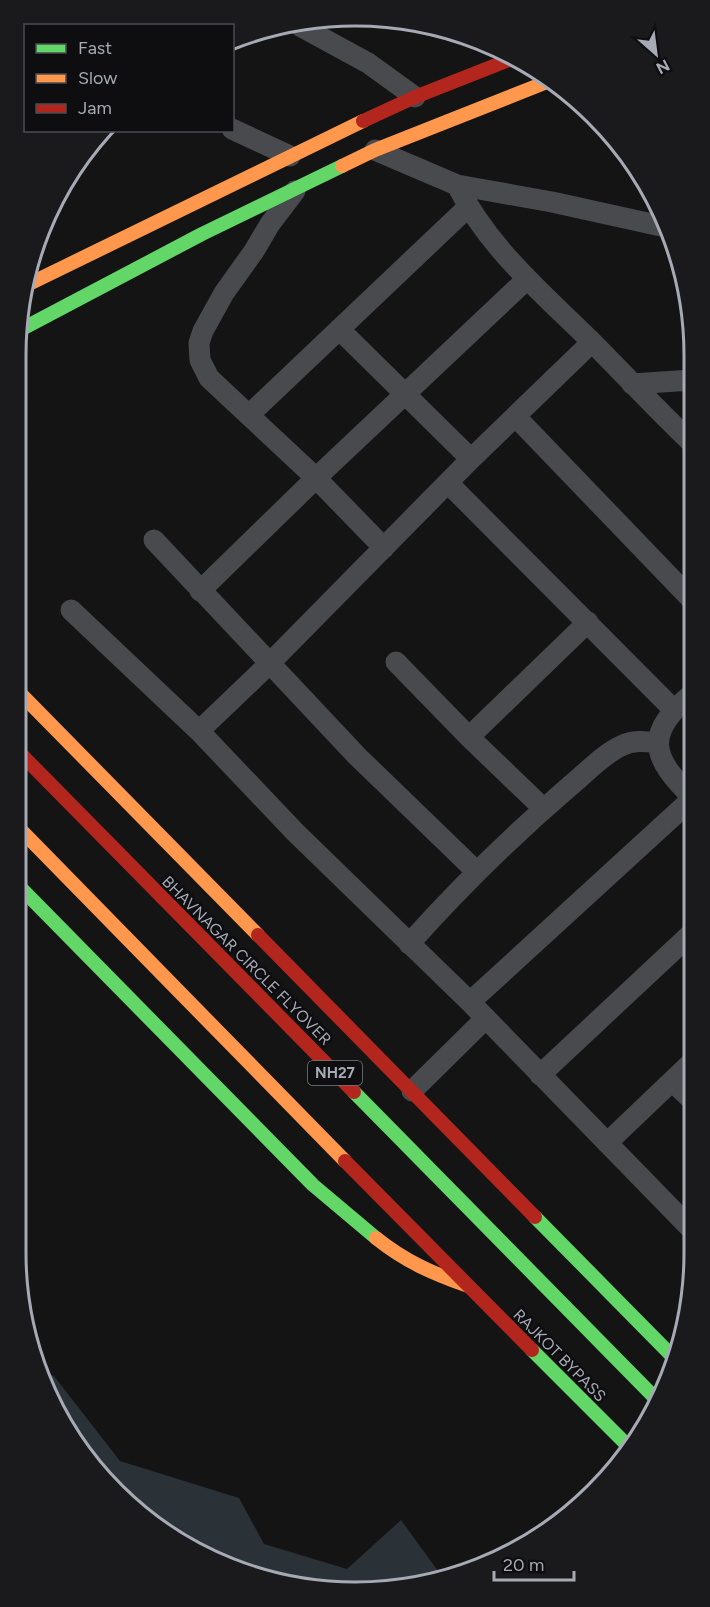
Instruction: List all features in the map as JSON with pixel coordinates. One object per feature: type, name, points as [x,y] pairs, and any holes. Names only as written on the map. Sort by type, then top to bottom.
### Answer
[{"type":"main road","points":[[34,281],[415,97],[505,61]]},
{"type":"main road","points":[[27,327],[202,234],[375,150],[542,84]]},
{"type":"main road","points":[[26,699],[669,1352]]},
{"type":"main road","name":"BHAVNAGAR CIRCLE FLYOVER","points":[[26,759],[652,1395]]},
{"type":"main road","points":[[26,835],[468,1286]]},
{"type":"main road","points":[[26,893],[313,1185],[398,1255],[432,1273],[468,1286]]},
{"type":"main road","name":"RAJKOT BYPASS","points":[[468,1286],[624,1442]]},
{"type":"street","points":[[306,29],[368,63],[415,97]]},
{"type":"street","points":[[234,130],[290,156]]},
{"type":"street","points":[[375,150],[457,185],[552,202],[657,225]]},
{"type":"street","points":[[457,185],[468,207],[485,232],[527,279],[684,435]]},
{"type":"street","points":[[298,187],[224,293],[203,331],[199,344],[200,360],[209,378],[316,478],[384,548]]},
{"type":"street","points":[[249,415],[468,207]]},
{"type":"street","points":[[200,591],[527,279]]},
{"type":"street","points":[[339,329],[471,459]]},
{"type":"street","points":[[199,732],[471,459],[592,342]]},
{"type":"street","points":[[632,384],[684,381]]},
{"type":"street","points":[[516,417],[684,592]]},
{"type":"street","points":[[448,483],[674,710]]},
{"type":"street","points":[[154,540],[357,756],[477,872]]},
{"type":"street","points":[[71,610],[199,732],[295,832],[470,1002],[684,1222]]},
{"type":"street","points":[[469,737],[588,622]]},
{"type":"street","points":[[396,662],[544,809]]},
{"type":"street","points":[[684,701],[674,710],[661,730],[657,743],[663,762],[673,779],[684,789]]},
{"type":"street","points":[[409,944],[477,872],[601,759],[621,746],[640,740],[657,743]]},
{"type":"street","points":[[470,1002],[684,806]]},
{"type":"street","points":[[540,1075],[684,940]]},
{"type":"street","points":[[412,1091],[486,1018]]},
{"type":"street","points":[[607,1143],[684,1070]]},
{"type":"street","points":[[673,1082],[684,1093]]},
{"type":"shaded area","points":[[50,1375],[54,1376],[120,1461],[239,1498],[264,1544],[347,1569],[401,1520],[438,1571],[377,1581],[312,1579],[249,1564],[209,1548],[154,1513],[107,1469],[70,1417]]},
{"type":"traffic: fast","points":[[27,327],[202,234],[342,166]]},
{"type":"traffic: fast","points":[[26,893],[313,1185],[376,1238]]},
{"type":"traffic: fast","points":[[354,1092],[652,1395]]},
{"type":"traffic: fast","points":[[535,1217],[669,1352]]},
{"type":"traffic: fast","points":[[532,1350],[624,1442]]},
{"type":"traffic: slow","points":[[342,166],[375,150],[542,84]]},
{"type":"traffic: slow","points":[[34,281],[363,121]]},
{"type":"traffic: slow","points":[[26,699],[258,935]]},
{"type":"traffic: slow","points":[[26,835],[345,1161]]},
{"type":"traffic: slow","points":[[376,1238],[420,1266],[468,1286]]},
{"type":"traffic: jam","points":[[363,121],[415,97],[505,61]]},
{"type":"traffic: jam","points":[[26,759],[354,1092]]},
{"type":"traffic: jam","points":[[258,935],[535,1217]]},
{"type":"traffic: jam","points":[[345,1161],[532,1350]]}]
